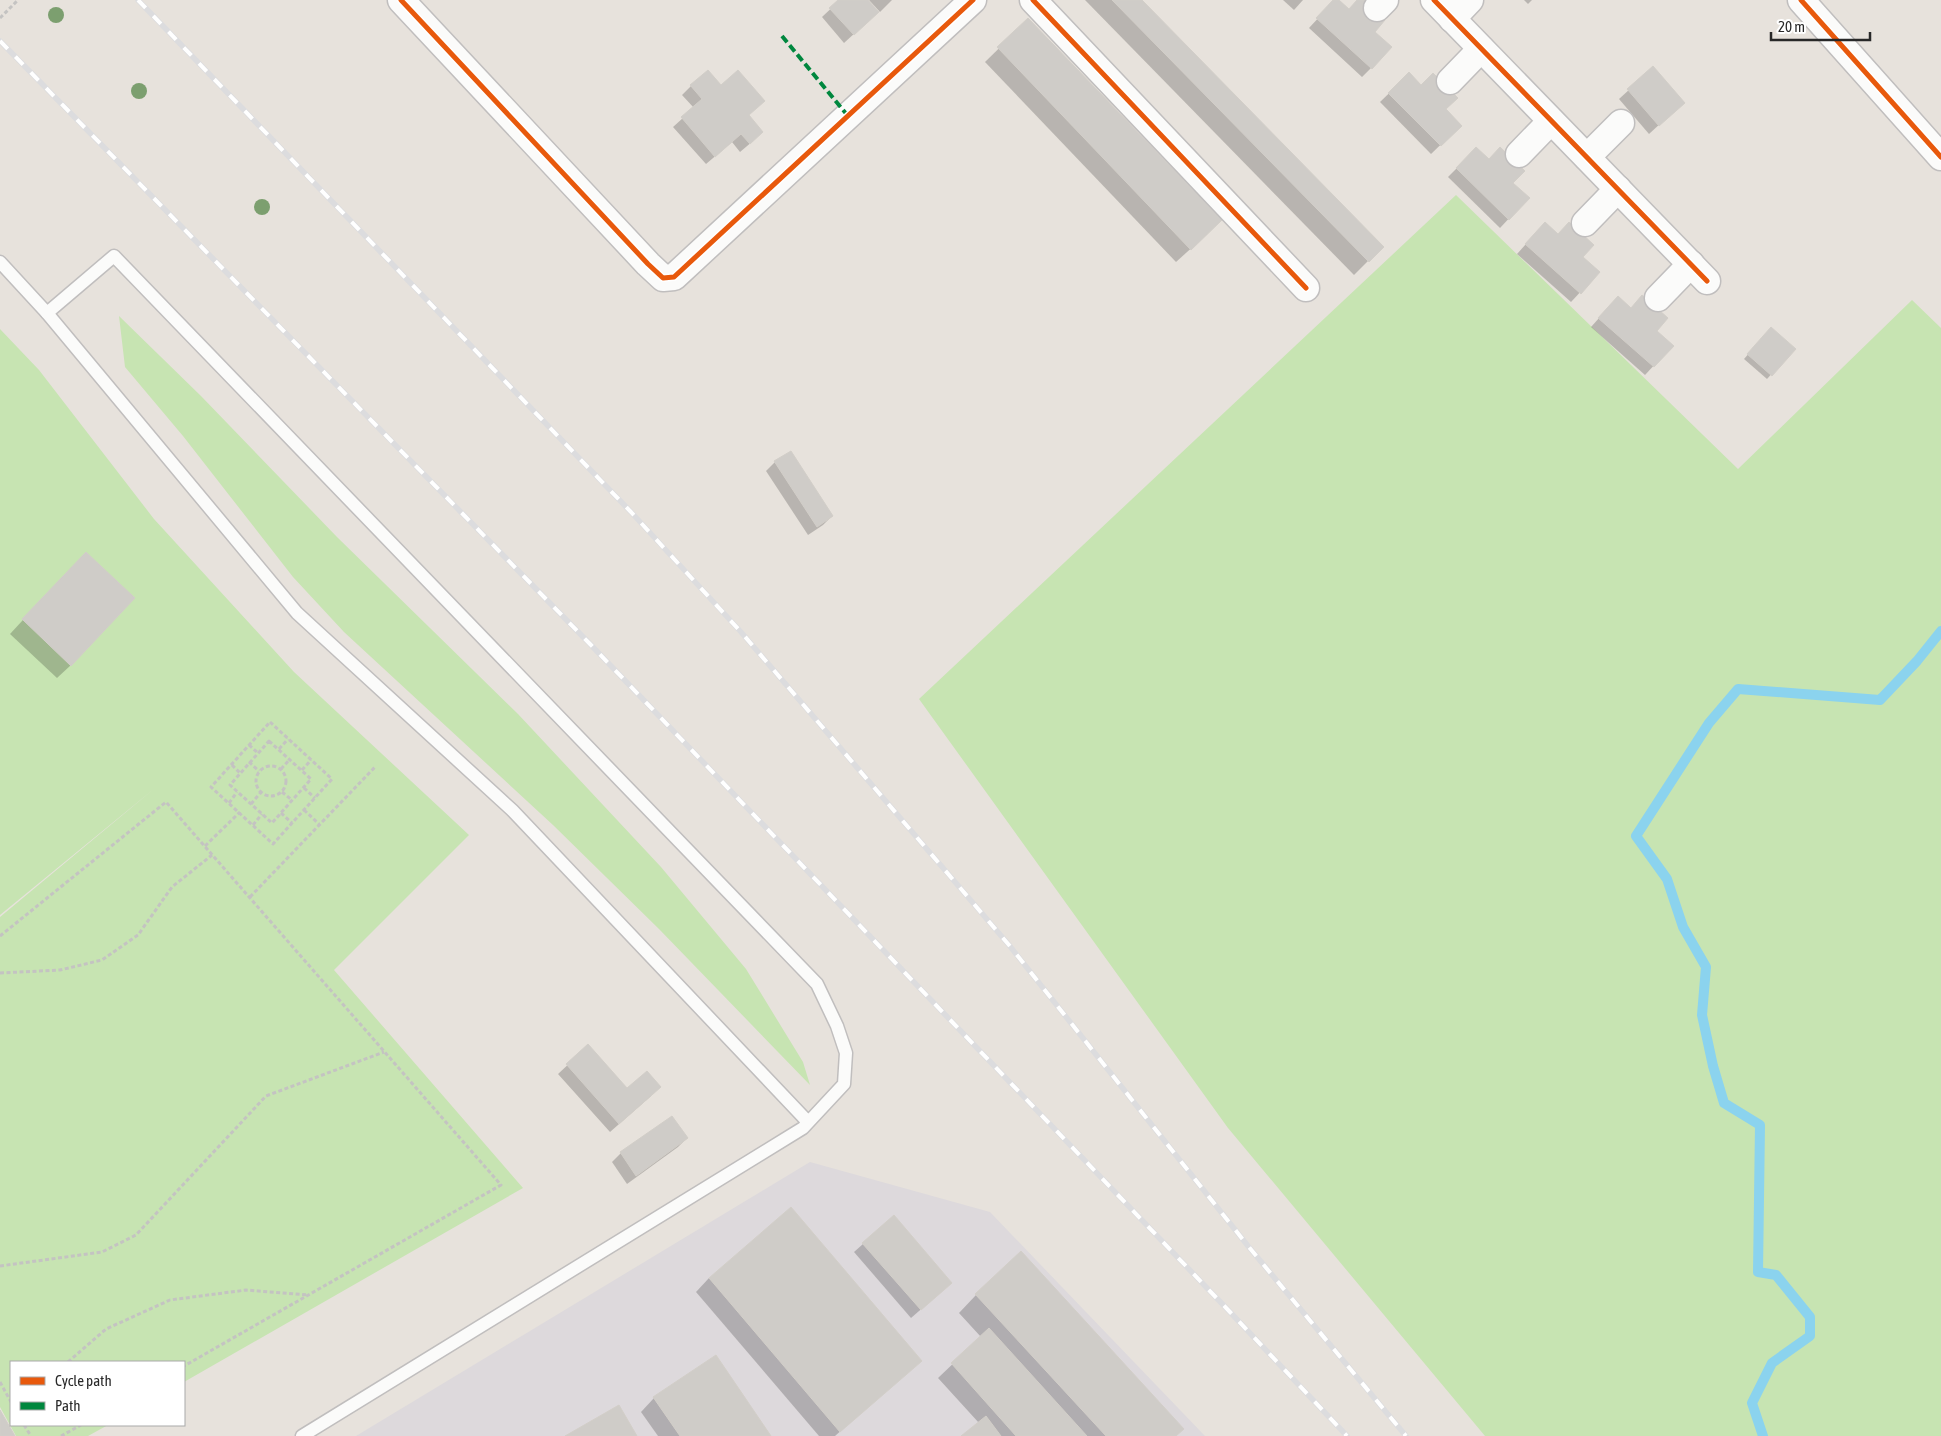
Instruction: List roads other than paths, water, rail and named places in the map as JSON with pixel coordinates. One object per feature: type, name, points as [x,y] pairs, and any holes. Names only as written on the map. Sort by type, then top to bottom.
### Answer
[{"type":"street","points":[[401,0],[642,257],[664,278],[674,277],[973,0]]},
{"type":"street","points":[[1033,0],[1306,288]]},
{"type":"street","points":[[1434,0],[1699,272],[1658,298]]},
{"type":"street","points":[[1452,19],[1470,0]]},
{"type":"street","points":[[1801,0],[1941,157]]},
{"type":"street","points":[[1450,82],[1482,49]]},
{"type":"street","points":[[1518,154],[1551,120]]},
{"type":"street","points":[[1587,157],[1621,122]]},
{"type":"street","points":[[1585,223],[1618,189]]},
{"type":"lane","points":[[47,313],[114,256],[817,984],[837,1026],[846,1053],[844,1084],[803,1128],[302,1436]]},
{"type":"lane","points":[[0,262],[47,313],[297,613],[512,810],[808,1122]]},
{"type":"waterway","points":[[1763,1436],[1752,1403],[1772,1363],[1810,1336],[1810,1317],[1776,1275],[1758,1272],[1760,1125],[1724,1103],[1713,1066],[1702,1015],[1706,967],[1683,927],[1667,879],[1636,836],[1709,723],[1738,689],[1880,700],[1917,661],[1941,631]]},
{"type":"railway","points":[[138,0],[631,512],[741,632],[1009,945],[1248,1246],[1406,1436]]},
{"type":"railway","points":[[0,41],[590,644],[1347,1436]]}]
